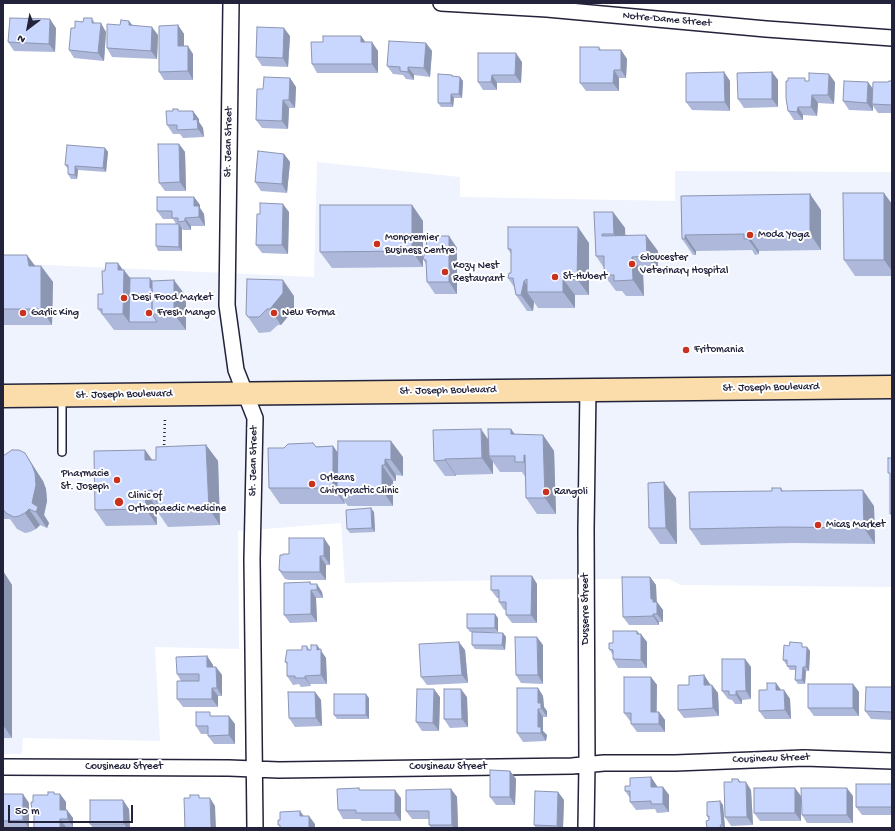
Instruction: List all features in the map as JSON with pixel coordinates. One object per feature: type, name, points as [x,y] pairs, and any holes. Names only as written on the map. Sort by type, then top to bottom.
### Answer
[{"type":"main road","name":"St. Joseph Boulevard","points":[[3,396],[892,387]]},
{"type":"street","name":"St. Jean Street","points":[[231,3],[227,305],[236,370],[255,418],[252,551],[255,828]]},
{"type":"street","name":"Notre-Dame Street","points":[[441,3],[547,6],[766,29],[892,38]]},
{"type":"street","name":"Dusserre Street","points":[[586,828],[586,529],[588,389]]},
{"type":"street","name":"Cousineau Street","points":[[3,767],[254,768],[279,770],[572,766],[587,764],[675,763],[804,758],[892,761]]},
{"type":"lane","points":[[62,395],[62,452]]},
{"type":"path","points":[[164,417],[164,455]]},
{"type":"shaded area","points":[[317,162],[460,177],[460,197],[675,201],[675,171],[892,172],[892,587],[681,585],[669,579],[570,579],[345,583],[341,523],[238,531],[239,649],[155,647],[160,741],[23,738],[22,754],[3,754],[3,263],[314,277]]},
{"type":"building","points":[[10,18],[50,19],[49,44],[8,42]]},
{"type":"building","points":[[84,18],[92,18],[92,23],[101,23],[98,53],[69,50],[71,28],[75,28],[75,21],[83,22]]},
{"type":"building","points":[[121,20],[129,21],[129,25],[152,27],[151,51],[107,48],[107,24],[120,25]]},
{"type":"building","points":[[178,25],[178,46],[188,46],[188,71],[159,72],[159,26]]},
{"type":"building","points":[[257,27],[284,28],[283,58],[256,57]]},
{"type":"building","points":[[323,36],[361,36],[361,42],[372,42],[372,64],[312,64],[311,42],[323,42]]},
{"type":"building","points":[[389,41],[426,43],[424,68],[408,67],[408,72],[400,71],[400,67],[387,66]]},
{"type":"building","points":[[580,47],[599,47],[599,50],[621,50],[621,70],[614,70],[613,83],[580,83]]},
{"type":"building","points":[[478,53],[516,53],[515,75],[492,75],[491,82],[478,82]]},
{"type":"building","points":[[724,72],[725,102],[686,102],[686,73]]},
{"type":"building","points":[[772,72],[772,99],[738,99],[737,73]]},
{"type":"building","points":[[809,73],[829,74],[828,95],[812,95],[811,107],[798,107],[797,112],[788,111],[786,81],[788,81],[788,78],[805,78],[805,81],[809,81]]},
{"type":"building","points":[[438,74],[460,77],[459,94],[451,94],[451,103],[438,103]]},
{"type":"building","points":[[264,77],[290,78],[289,100],[283,100],[282,121],[256,120],[257,89],[263,89]]},
{"type":"building","points":[[844,81],[868,82],[867,103],[843,101]]},
{"type":"building","points":[[892,81],[892,105],[872,104],[873,82]]},
{"type":"building","points":[[173,109],[178,109],[178,111],[193,111],[193,120],[197,119],[198,129],[177,130],[177,125],[167,125],[166,111],[173,111]]},
{"type":"building","points":[[158,144],[179,144],[180,182],[159,183]]},
{"type":"building","points":[[67,145],[105,148],[103,168],[75,166],[75,175],[68,174],[68,165],[65,165]]},
{"type":"building","points":[[258,151],[284,154],[282,184],[255,182]]},
{"type":"building","points":[[843,193],[884,193],[884,260],[844,260]]},
{"type":"building","points":[[810,194],[810,234],[748,235],[748,239],[744,239],[744,234],[685,235],[685,239],[682,239],[681,196]]},
{"type":"building","points":[[157,197],[194,197],[194,206],[199,206],[199,217],[185,218],[185,221],[178,222],[178,218],[172,218],[172,211],[157,211]]},
{"type":"building","points":[[260,203],[283,204],[282,245],[256,245],[257,214],[260,214]]},
{"type":"building","points":[[320,205],[412,205],[412,251],[320,252]]},
{"type":"building","points":[[594,212],[613,212],[614,234],[602,234],[602,236],[646,235],[647,256],[632,257],[633,280],[614,281],[614,275],[604,275],[604,256],[596,256]]},
{"type":"building","points":[[156,224],[179,224],[179,247],[156,246]]},
{"type":"building","name":"St-Hubert","points":[[508,227],[578,227],[577,279],[563,279],[563,292],[527,292],[527,279],[524,281],[521,295],[516,295],[513,278],[508,278],[509,273],[511,273],[511,249],[508,249]]},
{"type":"building","points":[[427,236],[449,236],[449,282],[427,282],[426,260],[423,259],[426,249]]},
{"type":"building","points":[[3,255],[27,255],[29,266],[41,266],[41,309],[3,309]]},
{"type":"building","points":[[106,263],[118,263],[118,270],[124,270],[123,314],[102,314],[102,309],[98,309],[98,294],[103,294],[102,271],[105,271]]},
{"type":"building","points":[[130,278],[150,278],[150,288],[152,288],[152,314],[157,322],[129,322]]},
{"type":"building","points":[[247,279],[283,280],[283,293],[270,309],[267,309],[259,317],[248,317],[246,314]]},
{"type":"building","points":[[174,280],[174,314],[152,314],[152,281]]},
{"type":"building","points":[[481,429],[482,458],[445,459],[434,461],[433,430]]},
{"type":"building","points":[[488,429],[511,429],[511,434],[543,435],[545,498],[526,498],[525,455],[524,462],[515,462],[515,456],[489,456]]},
{"type":"building","points":[[338,441],[391,441],[391,460],[385,459],[385,465],[382,465],[382,490],[337,490]]},
{"type":"building","points":[[313,443],[316,447],[333,446],[333,488],[269,488],[268,448],[284,448],[288,444]]},
{"type":"building","points":[[206,445],[209,509],[157,511],[157,497],[152,498],[152,490],[145,491],[146,509],[95,510],[94,451],[145,450],[145,460],[156,460],[156,447]]},
{"type":"building","points":[[12,450],[19,450],[25,453],[32,465],[35,473],[36,485],[32,503],[38,507],[36,512],[29,509],[25,513],[14,517],[6,513],[3,509],[3,456]]},
{"type":"building","points":[[888,458],[892,458],[892,514],[890,514],[890,473],[888,473]]},
{"type":"building","points":[[664,482],[666,528],[649,528],[648,483]]},
{"type":"building","points":[[772,488],[781,488],[781,491],[863,490],[864,528],[783,527],[690,529],[689,492],[772,491]]},
{"type":"building","points":[[371,508],[372,528],[347,529],[346,510]]},
{"type":"building","points":[[289,538],[324,538],[324,556],[320,556],[320,572],[283,572],[279,570],[280,555],[289,554]]},
{"type":"building","points":[[491,576],[532,576],[531,615],[506,615],[506,602],[499,602],[499,590],[491,590]]},
{"type":"building","points":[[622,577],[650,577],[651,599],[653,599],[653,602],[657,602],[657,614],[653,614],[653,616],[623,617]]},
{"type":"building","points":[[310,582],[310,584],[317,584],[317,590],[311,590],[311,614],[284,615],[284,583]]},
{"type":"building","points":[[467,614],[495,614],[495,628],[467,628]]},
{"type":"building","points":[[613,631],[637,631],[637,634],[641,634],[641,660],[613,659],[613,650],[609,649],[609,643],[613,643]]},
{"type":"building","points":[[472,632],[503,633],[502,645],[472,645]]},
{"type":"building","points":[[515,637],[537,637],[538,675],[516,675]]},
{"type":"building","points":[[459,642],[462,675],[421,677],[419,644]]},
{"type":"building","points":[[790,642],[802,643],[802,647],[807,647],[806,667],[803,667],[802,680],[795,680],[796,666],[787,666],[787,660],[783,660],[784,645],[789,646]]},
{"type":"building","points":[[311,645],[317,645],[317,650],[321,649],[321,675],[305,676],[305,678],[287,676],[287,662],[285,662],[287,650],[302,650],[302,646],[307,646],[307,650],[311,650]]},
{"type":"building","points":[[207,656],[207,667],[216,667],[217,688],[212,688],[212,699],[177,699],[177,681],[199,681],[199,674],[177,674],[176,657]]},
{"type":"building","points":[[722,659],[745,659],[746,691],[736,691],[736,695],[729,695],[729,691],[722,691]]},
{"type":"building","points":[[704,675],[704,685],[712,685],[713,708],[678,710],[678,685],[689,685],[689,676]]},
{"type":"building","points":[[624,677],[651,677],[651,712],[659,712],[659,724],[631,724],[631,713],[624,713]]},
{"type":"building","points":[[767,683],[776,683],[776,690],[784,690],[785,710],[759,711],[759,690],[767,690]]},
{"type":"building","points":[[808,684],[853,684],[853,708],[808,708]]},
{"type":"building","points":[[866,687],[892,687],[892,712],[865,711]]},
{"type":"building","points":[[517,688],[538,688],[538,703],[541,703],[541,709],[538,709],[538,727],[541,727],[541,733],[517,733]]},
{"type":"building","points":[[417,689],[434,689],[433,723],[416,722]]},
{"type":"building","points":[[444,689],[461,689],[462,719],[444,719]]},
{"type":"building","points":[[288,692],[315,692],[316,718],[289,718]]},
{"type":"building","points":[[334,694],[366,694],[366,715],[334,715]]},
{"type":"building","points":[[196,712],[210,712],[210,716],[229,716],[229,735],[208,736],[208,726],[196,726]]},
{"type":"building","points":[[490,770],[510,771],[510,797],[490,797]]},
{"type":"building","points":[[651,777],[651,787],[663,787],[663,804],[651,804],[651,801],[630,802],[630,791],[625,791],[625,786],[630,786],[630,778]]},
{"type":"building","points":[[732,779],[738,779],[739,782],[746,782],[747,817],[725,817],[724,782],[732,782]]},
{"type":"building","points":[[856,784],[892,784],[892,807],[856,807]]},
{"type":"building","points":[[359,788],[359,790],[395,790],[395,813],[356,813],[356,810],[338,810],[337,789]]},
{"type":"building","points":[[754,788],[795,788],[795,813],[754,813]]},
{"type":"building","points":[[801,788],[847,788],[847,815],[802,815]]},
{"type":"building","points":[[451,789],[452,825],[429,825],[429,811],[406,811],[406,790]]},
{"type":"building","points":[[535,791],[558,792],[557,826],[534,825]]},
{"type":"building","points":[[48,792],[60,794],[60,810],[67,810],[68,819],[60,819],[60,828],[34,828],[34,811],[32,811],[31,802],[33,802],[33,795],[48,795]]},
{"type":"building","points":[[3,794],[23,794],[23,820],[3,821]]},
{"type":"building","points":[[190,795],[199,795],[199,798],[210,798],[211,828],[185,828],[184,798],[190,798]]},
{"type":"building","points":[[90,800],[123,800],[124,824],[90,824]]},
{"type":"building","points":[[720,801],[721,828],[707,828],[706,821],[709,820],[709,816],[707,816],[707,802]]},
{"type":"building","points":[[300,811],[300,816],[309,816],[309,828],[280,828],[280,825],[278,825],[278,820],[280,820],[280,812]]},
{"type":"place","name":"Moda Yoga","points":[[750,235]]},
{"type":"place","name":"Monpremier Business Centre","points":[[377,244]]},
{"type":"place","name":"Gloucester Veterinary Hospital","points":[[632,264]]},
{"type":"place","name":"Kozy Nest Restaurant","points":[[445,272]]},
{"type":"place","name":"St-Hubert","points":[[555,277]]},
{"type":"place","name":"Desi Food Market","points":[[124,298]]},
{"type":"place","name":"Garlic King","points":[[23,313]]},
{"type":"place","name":"Fresh Mango","points":[[149,313]]},
{"type":"place","name":"New Forma","points":[[274,313]]},
{"type":"place","name":"Fritomania","points":[[686,350]]},
{"type":"place","name":"Pharmacie St. Joseph","points":[[117,480]]},
{"type":"place","name":"Orleans Chiropractic Clinic","points":[[312,484]]},
{"type":"place","name":"Rangoli","points":[[546,492]]},
{"type":"place","name":"Clinic of Orthopaedic Medicine","points":[[119,502]]},
{"type":"place","name":"Micas Market","points":[[818,525]]}]
